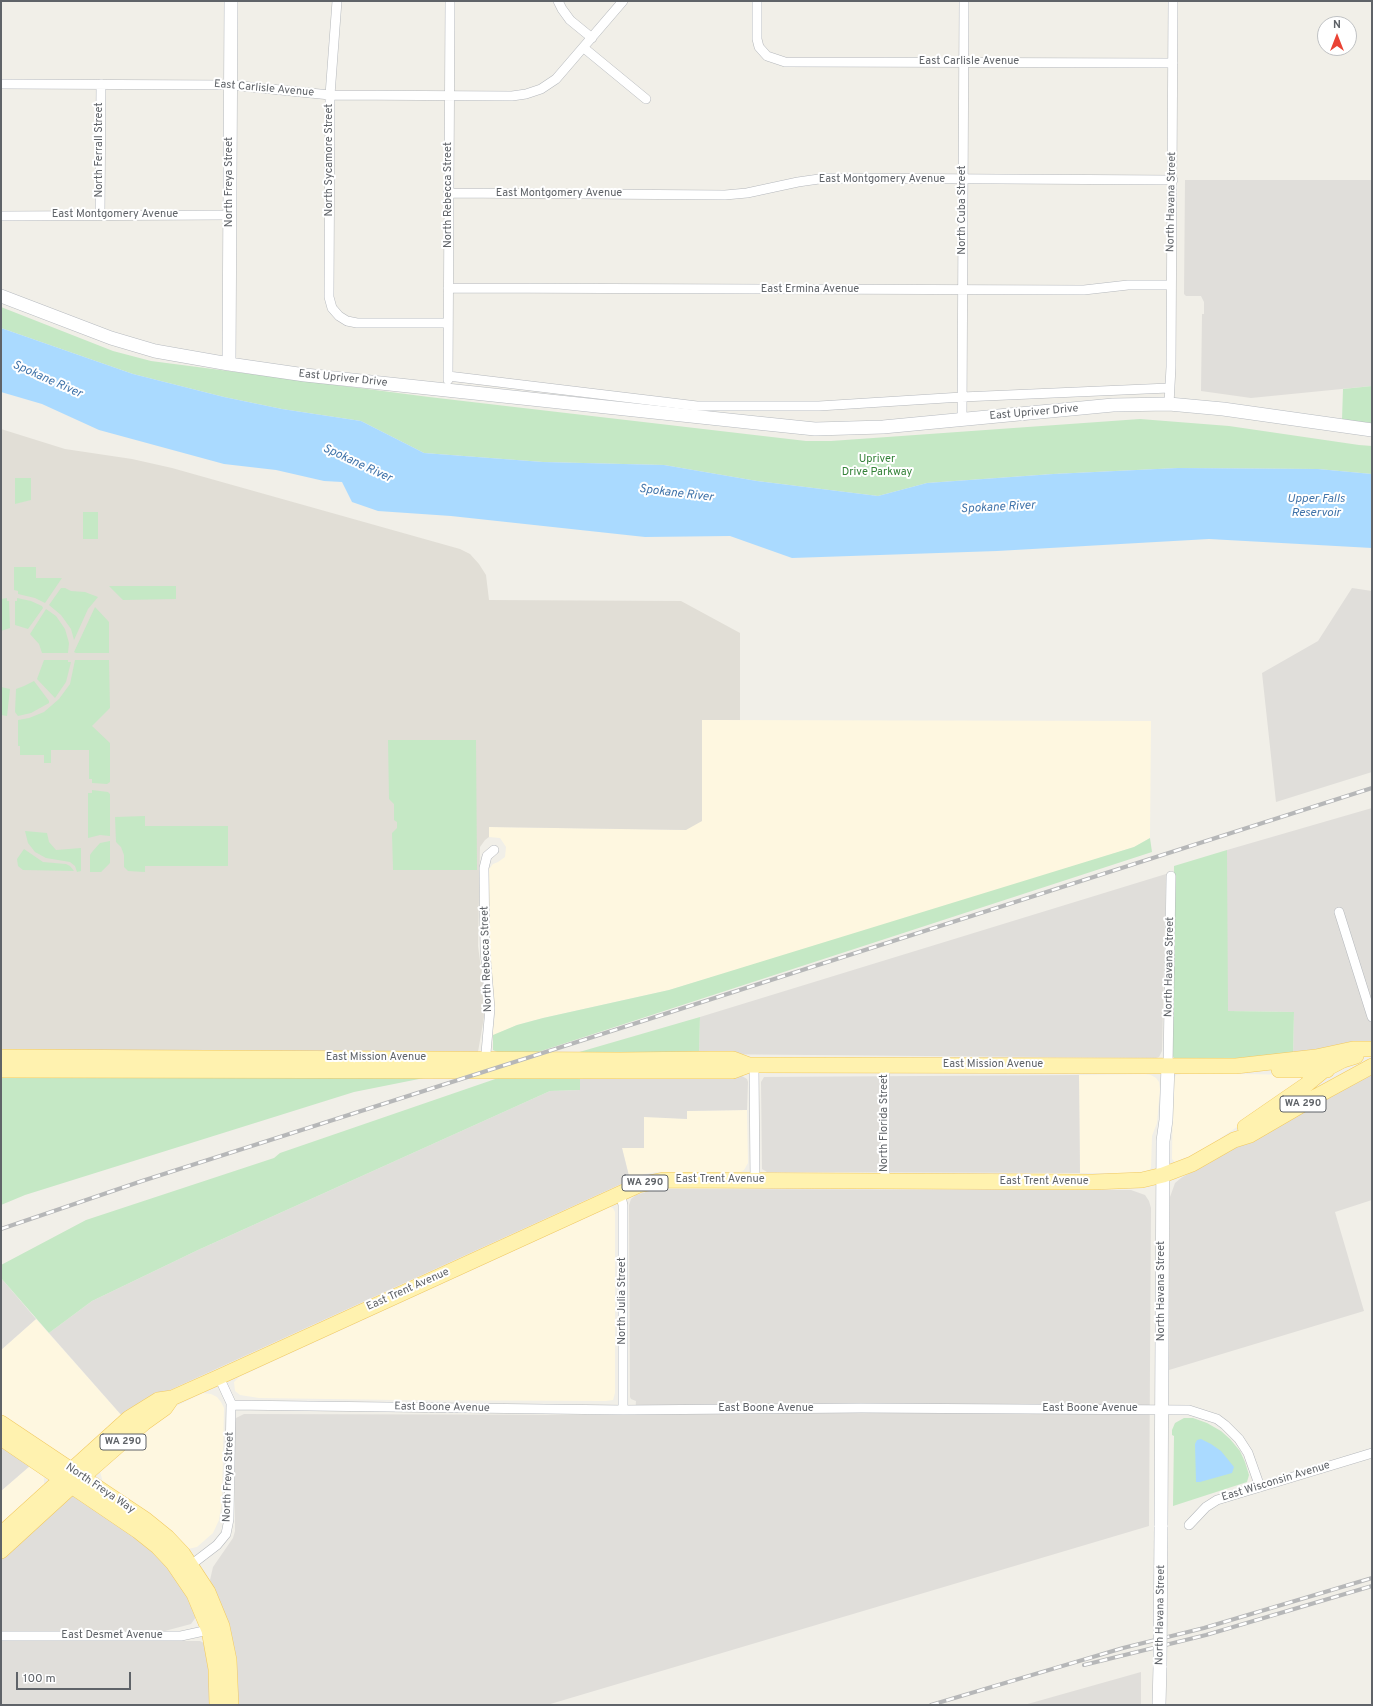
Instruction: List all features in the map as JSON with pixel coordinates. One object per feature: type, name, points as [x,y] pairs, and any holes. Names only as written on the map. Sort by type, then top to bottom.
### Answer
[{"type":"main road","name":"East Mission Avenue","points":[[1236,1066],[1316,1057],[1354,1049],[1372,1050]]},
{"type":"main road","name":"East Trent Avenue","points":[[1234,1140],[1245,1127],[1324,1070],[1343,1060],[1372,1050]]},
{"type":"main road","name":"East Mission Avenue","points":[[1,1057],[485,1065]]},
{"type":"main road","name":"East Mission Avenue","points":[[1,1070],[485,1065],[733,1059],[752,1065],[1236,1066],[1275,1070],[1324,1070],[1342,1069],[1372,1062]]},
{"type":"main road","name":"East Trent Avenue","points":[[1,1551],[130,1418],[158,1400],[172,1398],[219,1377],[639,1184],[654,1181],[1121,1182],[1142,1180],[1163,1175],[1192,1164],[1234,1140],[1250,1135],[1372,1066]]},
{"type":"main road","name":"North Freya Way","points":[[4,1430],[72,1478],[186,1569]]},
{"type":"main road","name":"East Trent Avenue","points":[[1,1534],[72,1478]]},
{"type":"main road","points":[[186,1569],[198,1602],[216,1628],[229,1660],[231,1705]]},
{"type":"main road","points":[[216,1628],[217,1705]]},
{"type":"street","name":"North Freya Street","points":[[229,364],[231,1]]},
{"type":"street","name":"North Sycamore Street","points":[[337,1],[330,95],[329,297],[332,308],[339,316],[347,321],[357,323],[448,323]]},
{"type":"street","name":"North Rebecca Street","points":[[448,390],[450,1]]},
{"type":"street","points":[[558,1],[570,20],[592,38]]},
{"type":"street","points":[[623,1],[584,48],[646,99]]},
{"type":"street","name":"East Carlisle Avenue","points":[[757,1],[757,39],[759,47],[766,56],[785,62],[1173,63]]},
{"type":"street","name":"North Cuba Street","points":[[962,420],[964,1]]},
{"type":"street","name":"North Havana Street","points":[[1169,404],[1171,366],[1173,180],[1173,1]]},
{"type":"street","name":"East Carlisle Avenue","points":[[1,84],[231,85],[330,95],[512,96],[526,94],[541,89],[556,79],[584,48]]},
{"type":"street","name":"North Ferrall Street","points":[[100,215],[101,84]]},
{"type":"street","name":"East Montgomery Avenue","points":[[448,194],[725,195],[747,193],[798,182],[826,178],[963,180],[1173,180]]},
{"type":"street","name":"East Montgomery Avenue","points":[[1,216],[230,215]]},
{"type":"street","name":"East Ermina Avenue","points":[[448,288],[1084,290],[1128,285],[1171,285]]},
{"type":"street","name":"East Upriver Drive","points":[[1,296],[111,338],[140,347],[229,364],[305,375],[448,390],[696,411],[1169,388]]},
{"type":"street","name":"East Upriver Drive","points":[[448,376],[815,429],[883,427],[1113,405],[1169,404],[1223,409],[1372,430]]},
{"type":"street","name":"North Rebecca Street","points":[[485,1065],[490,1008],[485,949],[484,868],[487,856],[494,850]]},
{"type":"street","name":"North Havana Street","points":[[1159,1702],[1163,1138],[1166,1120],[1168,1066],[1171,876]]},
{"type":"street","points":[[1339,912],[1372,1017]]},
{"type":"street","points":[[752,1065],[755,1181]]},
{"type":"street","name":"North Florida Street","points":[[885,1065],[885,1181]]},
{"type":"street","name":"North Julia Street","points":[[620,1193],[623,1205],[623,1410]]},
{"type":"street","name":"North Freya Street","points":[[186,1569],[217,1545],[226,1534],[230,1501],[231,1405],[229,1396],[219,1377]]},
{"type":"street","name":"East Boone Avenue","points":[[231,1405],[623,1410],[854,1408],[1161,1409],[1198,1412],[1217,1419],[1225,1425],[1239,1438],[1246,1449],[1260,1487]]},
{"type":"street","name":"East Wisconsin Avenue","points":[[1189,1525],[1214,1501],[1372,1453]]},
{"type":"street","name":"East Desmet Avenue","points":[[1,1636],[181,1636],[216,1628]]},
{"type":"shaded area","points":[[1185,180],[1372,180],[1372,386],[1251,398],[1201,391],[1202,314],[1204,314],[1204,302],[1201,296],[1186,296],[1184,294]]},
{"type":"shaded area","points":[[1,429],[65,449],[132,459],[172,468],[460,549],[470,554],[486,575],[489,600],[681,601],[740,633],[740,720],[702,720],[702,821],[686,830],[489,827],[489,837],[480,847],[478,946],[484,991],[484,1017],[478,1052],[474,1055],[1,1053]]},
{"type":"shaded area","points":[[1352,588],[1372,591],[1372,772],[1276,802],[1262,673],[1318,641]]},
{"type":"shaded area","points":[[702,720],[1151,721],[1150,838],[1134,847],[941,909],[669,990],[543,1018],[517,1025],[492,1036],[495,1016],[489,948],[489,869],[493,864],[505,857],[506,847],[500,838],[489,837],[489,827],[686,830]]},
{"type":"shaded area","points":[[1372,808],[1372,1041],[1341,1050],[1293,1057],[1294,1012],[1227,1011],[1227,850]]},
{"type":"shaded area","points":[[1166,874],[1162,1051],[1159,1057],[699,1054],[700,1017]]},
{"type":"shaded area","points":[[1372,1071],[1372,1200],[1335,1212],[1364,1311],[1169,1370],[1170,1197],[1175,1183],[1181,1178],[1274,1124]]},
{"type":"shaded area","points":[[1145,1074],[1156,1078],[1159,1082],[1160,1089],[1157,1123],[1152,1136],[1151,1168],[1149,1170],[1137,1173],[1080,1173],[1079,1075]]},
{"type":"shaded area","points":[[1079,1075],[1080,1173],[767,1172],[762,1169],[761,1082],[764,1077]]},
{"type":"shaded area","points":[[1176,1075],[1308,1075],[1249,1119],[1210,1145],[1175,1162],[1172,1159],[1173,1081]]},
{"type":"shaded area","points":[[580,1076],[742,1076],[747,1079],[748,1082],[747,1110],[687,1111],[687,1119],[644,1117],[644,1148],[622,1148],[630,1180],[159,1395],[123,1417],[49,1333],[92,1301],[198,1250],[550,1091],[580,1090]]},
{"type":"shaded area","points":[[747,1110],[748,1163],[741,1172],[656,1172],[645,1174],[630,1180],[622,1148],[644,1148],[644,1116],[687,1119],[687,1111]]},
{"type":"shaded area","points":[[666,1189],[1131,1190],[1145,1195],[1151,1208],[1149,1526],[547,1705],[235,1705],[210,1580],[213,1567],[233,1538],[235,1531],[236,1418],[244,1414],[635,1415],[636,1401],[630,1397],[629,1205],[631,1199],[636,1195],[649,1191]]},
{"type":"shaded area","points":[[610,1207],[613,1208],[615,1212],[615,1393],[613,1400],[397,1400],[259,1398],[240,1395],[235,1391],[234,1382],[239,1377]]},
{"type":"shaded area","points":[[1,1278],[36,1319],[1,1350]]},
{"type":"shaded area","points":[[36,1319],[123,1417],[70,1461],[1,1419],[1,1350]]},
{"type":"shaded area","points":[[203,1393],[211,1394],[217,1397],[224,1408],[222,1501],[219,1520],[213,1533],[197,1547],[188,1549],[103,1483],[100,1471],[101,1468],[172,1408]]},
{"type":"shaded area","points":[[1,1444],[31,1465],[1,1491]]},
{"type":"shaded area","points":[[31,1465],[41,1472],[44,1477],[44,1486],[1,1528],[1,1491]]},
{"type":"shaded area","points":[[71,1496],[75,1496],[141,1539],[184,1586],[196,1617],[191,1624],[161,1632],[1,1631],[1,1556]]},
{"type":"shaded area","points":[[1,1641],[200,1641],[204,1643],[208,1649],[211,1705],[1,1705]]},
{"type":"shaded area","points":[[1141,1672],[1141,1705],[1024,1705]]},
{"type":"green space","name":"Upriver Drive Parkway","points":[[1,307],[113,351],[151,361],[429,397],[806,441],[831,441],[1140,419],[1229,426],[1372,446],[1372,474],[1318,469],[1178,468],[1053,474],[927,483],[878,496],[757,481],[664,465],[543,462],[424,453],[361,421],[282,409],[224,397],[133,374],[1,328]]},
{"type":"green space","points":[[1372,386],[1372,423],[1342,420],[1343,389]]},
{"type":"green space","points":[[15,478],[31,478],[31,500],[15,504]]},
{"type":"green space","points":[[83,512],[98,512],[98,539],[83,539]]},
{"type":"green space","points":[[14,567],[36,567],[36,578],[62,578],[45,603],[35,598],[18,594],[18,591],[14,590]]},
{"type":"green space","points":[[109,586],[176,586],[176,599],[123,600]]},
{"type":"green space","points":[[61,588],[71,591],[85,592],[98,597],[88,609],[74,640],[71,629],[61,615],[49,605]]},
{"type":"green space","points":[[7,598],[7,601],[9,601],[10,628],[1,631],[1,599]]},
{"type":"green space","points":[[17,598],[31,601],[42,606],[43,608],[28,629],[15,625],[15,601],[17,601]]},
{"type":"green space","points":[[95,607],[109,622],[109,653],[76,653],[74,652]]},
{"type":"green space","points":[[46,609],[56,616],[65,629],[69,643],[68,653],[42,653],[39,644],[30,634]]},
{"type":"green space","points":[[44,660],[68,660],[68,662],[71,662],[66,682],[55,698],[37,679]]},
{"type":"green space","points":[[75,660],[109,660],[110,708],[92,726],[110,743],[110,782],[107,784],[92,783],[92,779],[89,779],[89,750],[51,750],[51,763],[44,763],[44,755],[20,755],[20,746],[18,746],[18,720],[29,718],[44,712],[59,699],[70,684]]},
{"type":"green space","points":[[34,681],[49,703],[31,713],[18,716],[15,712],[16,689]]},
{"type":"green space","points":[[1,687],[10,689],[7,716],[1,715]]},
{"type":"green space","points":[[388,740],[476,740],[477,870],[393,870],[392,833],[397,828],[397,822],[394,820],[394,804],[389,799]]},
{"type":"green space","points":[[92,790],[108,792],[110,794],[110,836],[100,835],[88,838],[88,793],[92,793]]},
{"type":"green space","points":[[145,816],[145,826],[228,826],[228,866],[145,866],[145,872],[128,871],[124,867],[124,855],[121,847],[116,842],[115,817]]},
{"type":"green space","points":[[25,831],[47,833],[49,842],[56,850],[81,848],[81,871],[77,872],[75,866],[70,862],[46,858],[35,852],[28,843]]},
{"type":"green space","points":[[1150,838],[1152,852],[535,1053],[497,1052],[493,1050],[493,1035],[517,1025],[669,990],[1134,847]]},
{"type":"green space","points":[[110,841],[110,863],[101,872],[90,872],[90,855],[100,843]]},
{"type":"green space","points":[[24,849],[43,862],[66,864],[74,871],[23,870],[18,866],[17,859]]},
{"type":"green space","points":[[1227,850],[1228,1011],[1294,1012],[1293,1057],[1178,1059],[1174,1058],[1172,1055],[1174,866]]},
{"type":"green space","points":[[700,1017],[699,1054],[569,1055]]},
{"type":"green space","points":[[1,1076],[434,1076],[354,1092],[25,1195],[1,1205]]},
{"type":"green space","points":[[504,1076],[580,1076],[580,1090],[550,1091],[198,1250],[92,1301],[49,1333],[1,1278],[1,1265],[86,1220],[274,1158],[280,1153]]},
{"type":"green space","points":[[1184,1418],[1193,1418],[1207,1423],[1221,1431],[1230,1439],[1240,1451],[1245,1462],[1249,1475],[1247,1482],[1173,1506],[1174,1436],[1172,1435],[1172,1430],[1175,1423]]},
{"type":"water","name":"Upper Falls Reservoir","points":[[1,328],[133,374],[224,397],[282,409],[361,421],[424,453],[543,462],[664,465],[757,481],[878,496],[927,483],[1053,474],[1178,468],[1318,469],[1372,474],[1372,548],[1209,539],[997,551],[792,558],[730,536],[645,537],[451,516],[378,511],[352,502],[342,482],[324,481],[276,470],[224,464],[99,430],[42,404],[1,392]]},
{"type":"water","points":[[1201,1439],[1221,1451],[1234,1467],[1232,1473],[1196,1482],[1195,1444],[1197,1440]]},
{"type":"railway","points":[[1,1229],[142,1181],[1372,788]]},
{"type":"railway","points":[[931,1705],[1123,1648],[1204,1628],[1372,1578]]},
{"type":"railway","points":[[1084,1665],[1206,1635],[1372,1586]]},
{"type":"water label","name":"Spokane River","points":[[47,380]]},
{"type":"water label","name":"Spokane River","points":[[357,464]]},
{"type":"water label","name":"Spokane River","points":[[676,494]]},
{"type":"water label","name":"Spokane River","points":[[998,508]]}]
